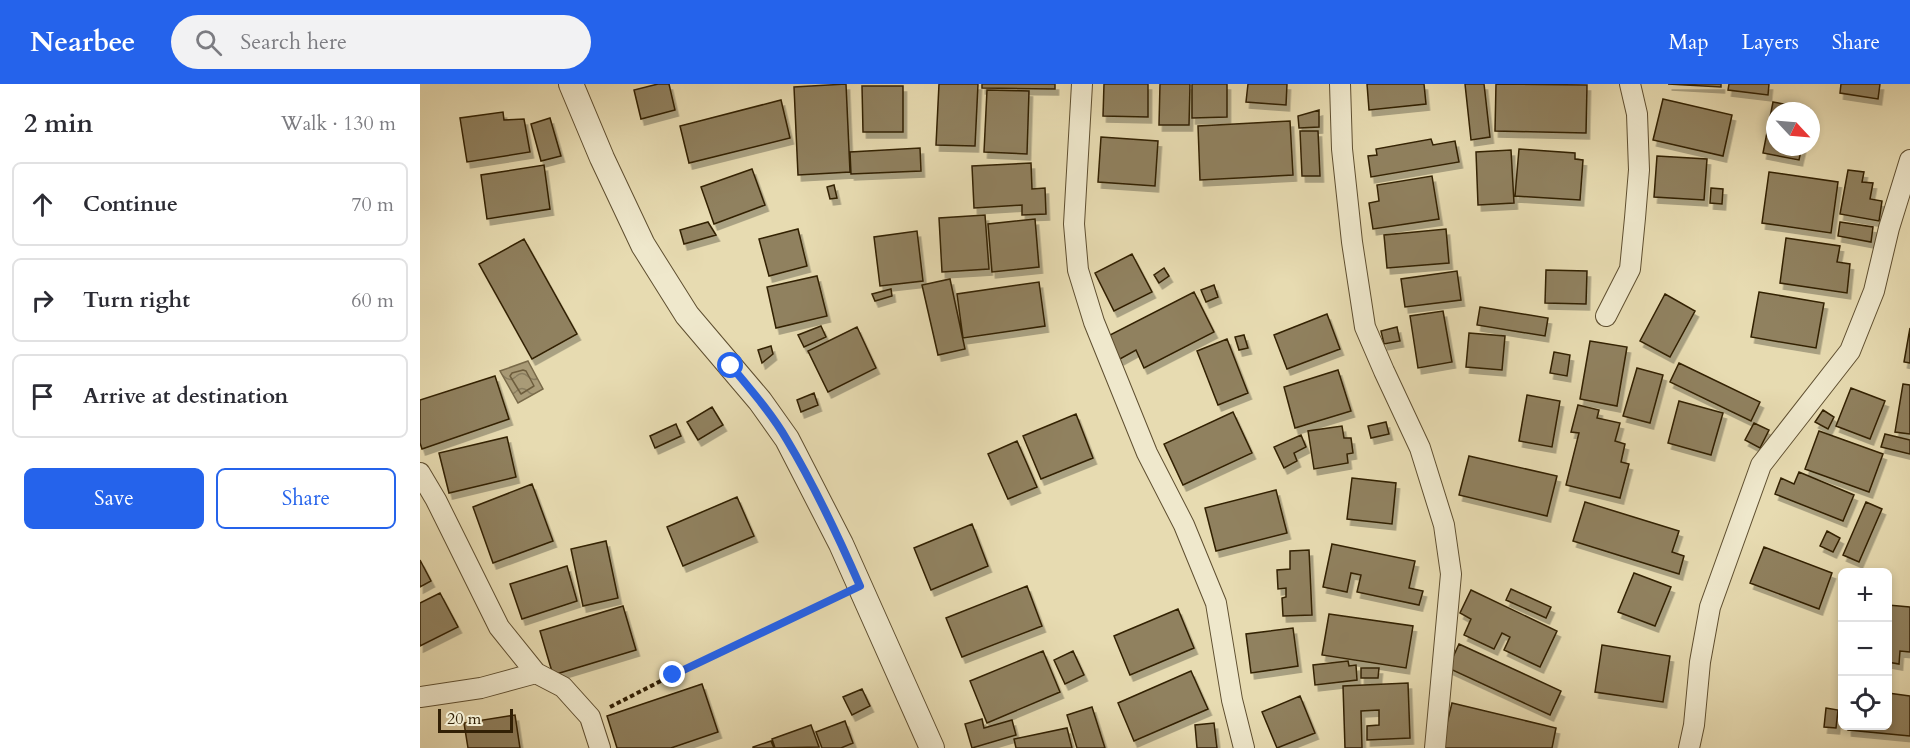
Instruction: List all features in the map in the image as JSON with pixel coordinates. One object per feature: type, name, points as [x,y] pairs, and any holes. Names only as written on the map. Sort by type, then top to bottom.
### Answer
[{"type":"street","points":[[571,84],[602,158],[643,245],[687,315],[760,401],[787,440],[842,544],[932,748]]},
{"type":"street","points":[[1082,84],[1074,224],[1078,270],[1094,322],[1147,453],[1184,525],[1216,603],[1232,700],[1244,748]]},
{"type":"street","points":[[1340,84],[1342,150],[1352,242],[1365,327],[1420,448],[1444,525],[1447,544],[1451,574],[1435,748]]},
{"type":"street","points":[[1606,316],[1630,269],[1639,170],[1637,114],[1630,84]]},
{"type":"street","points":[[1689,748],[1710,607],[1761,465],[1850,351],[1874,291],[1889,228],[1910,160]]},
{"type":"street","points":[[420,473],[436,500],[499,627],[536,673],[563,687],[590,717],[600,748]]},
{"type":"street","points":[[420,697],[481,688],[536,673]]},
{"type":"path","points":[[590,717],[694,664],[860,586]]},
{"type":"water","points":[[528,361],[543,389],[518,403],[500,371]]},
{"type":"building","points":[[658,84],[669,84],[675,110],[641,119],[634,90]]},
{"type":"building","points":[[846,84],[850,172],[798,175],[794,87]]},
{"type":"building","points":[[939,84],[978,84],[975,146],[936,145]]},
{"type":"building","points":[[982,84],[1055,84],[1055,89],[982,88]]},
{"type":"building","points":[[1104,84],[1148,84],[1148,117],[1103,116]]},
{"type":"building","points":[[1160,84],[1190,84],[1189,125],[1159,125]]},
{"type":"building","points":[[1192,84],[1227,84],[1227,117],[1192,118]]},
{"type":"building","points":[[1248,84],[1287,84],[1286,105],[1246,102]]},
{"type":"building","points":[[1367,84],[1424,84],[1426,104],[1369,110]]},
{"type":"building","points":[[1465,84],[1484,84],[1490,137],[1471,140]]},
{"type":"building","points":[[1496,84],[1587,85],[1586,133],[1495,131]]},
{"type":"building","points":[[1668,84],[1721,84],[1721,87]]},
{"type":"building","points":[[1729,84],[1769,84],[1768,95],[1728,90]]},
{"type":"building","points":[[1841,84],[1880,84],[1878,99],[1840,93]]},
{"type":"building","points":[[862,86],[903,86],[903,132],[863,132]]},
{"type":"building","points":[[987,90],[1029,91],[1027,154],[984,152]]},
{"type":"building","points":[[1663,99],[1732,115],[1723,156],[1653,140]]},
{"type":"building","points":[[781,100],[790,138],[689,163],[680,126]]},
{"type":"building","points":[[1319,110],[1319,127],[1299,128],[1298,116]]},
{"type":"building","points":[[503,112],[504,120],[524,119],[530,152],[467,162],[460,118]]},
{"type":"building","points":[[550,118],[561,156],[541,161],[531,124]]},
{"type":"building","points":[[1290,121],[1293,175],[1200,180],[1198,126]]},
{"type":"building","points":[[1300,131],[1318,131],[1320,176],[1302,176]]},
{"type":"building","points":[[1101,137],[1158,141],[1155,186],[1098,182]]},
{"type":"building","points":[[1766,138],[1766,154],[1763,153]]},
{"type":"building","points":[[1431,139],[1433,145],[1455,141],[1459,162],[1371,177],[1368,156],[1377,155],[1376,149]]},
{"type":"building","points":[[920,148],[921,171],[851,174],[850,152]]},
{"type":"building","points":[[1519,149],[1575,153],[1575,159],[1583,160],[1580,200],[1515,196]]},
{"type":"building","points":[[1511,150],[1514,203],[1478,205],[1476,152]]},
{"type":"building","points":[[1657,156],[1707,159],[1704,200],[1654,197]]},
{"type":"building","points":[[1778,156],[1800,156],[1799,160]]},
{"type":"building","points":[[1031,163],[1032,189],[1045,188],[1046,214],[1022,215],[1022,205],[974,208],[972,166]]},
{"type":"building","points":[[544,165],[550,209],[487,219],[481,175]]},
{"type":"building","points":[[752,169],[765,205],[714,224],[701,187]]},
{"type":"building","points":[[1848,170],[1864,172],[1862,182],[1873,183],[1870,199],[1882,201],[1879,221],[1840,214]]},
{"type":"building","points":[[1769,172],[1838,182],[1831,233],[1762,223]]},
{"type":"building","points":[[1432,176],[1439,219],[1373,229],[1369,203],[1379,201],[1377,185]]},
{"type":"building","points":[[834,185],[837,198],[830,199],[827,187]]},
{"type":"building","points":[[1711,188],[1723,189],[1722,204],[1710,203]]},
{"type":"building","points":[[985,215],[989,269],[942,272],[939,218]]},
{"type":"building","points":[[1035,219],[1039,267],[992,272],[988,224]]},
{"type":"building","points":[[708,222],[716,235],[684,244],[680,230]]},
{"type":"building","points":[[1840,222],[1873,227],[1871,242],[1838,236]]},
{"type":"building","points":[[798,229],[807,266],[769,276],[759,239]]},
{"type":"building","points":[[1446,229],[1449,263],[1387,268],[1384,235]]},
{"type":"building","points":[[917,231],[923,281],[880,286],[874,237]]},
{"type":"building","points":[[1786,238],[1840,246],[1837,262],[1850,264],[1847,293],[1780,283]]},
{"type":"building","points":[[524,239],[577,334],[532,359],[479,264]]},
{"type":"building","points":[[1132,254],[1152,292],[1114,311],[1095,273]]},
{"type":"building","points":[[1164,268],[1169,276],[1159,283],[1154,275]]},
{"type":"building","points":[[1546,270],[1587,271],[1586,304],[1545,303]]},
{"type":"building","points":[[1457,271],[1461,300],[1405,307],[1401,279]]},
{"type":"building","points":[[817,276],[827,316],[776,328],[767,287]]},
{"type":"building","points":[[950,279],[965,349],[938,355],[922,285]]},
{"type":"building","points":[[1039,282],[1045,326],[963,338],[957,294]]},
{"type":"building","points":[[1214,285],[1218,297],[1206,302],[1201,290]]},
{"type":"building","points":[[891,289],[892,296],[875,301],[872,294]]},
{"type":"building","points":[[1194,292],[1214,332],[1144,368],[1136,350],[1120,359],[1108,336]]},
{"type":"building","points":[[1759,292],[1824,303],[1816,348],[1751,337]]},
{"type":"building","points":[[1665,294],[1695,311],[1670,357],[1640,341]]},
{"type":"building","points":[[1480,307],[1548,318],[1545,336],[1477,325]]},
{"type":"building","points":[[1443,311],[1452,362],[1418,368],[1410,316]]},
{"type":"building","points":[[1327,314],[1340,349],[1287,369],[1274,335]]},
{"type":"building","points":[[821,326],[826,337],[804,347],[798,335]]},
{"type":"building","points":[[857,327],[876,368],[828,392],[808,351]]},
{"type":"building","points":[[1397,327],[1400,341],[1384,344],[1381,331]]},
{"type":"building","points":[[1910,328],[1910,363],[1904,362]]},
{"type":"building","points":[[1469,333],[1505,336],[1502,370],[1466,367]]},
{"type":"building","points":[[1244,335],[1248,348],[1239,350],[1235,337]]},
{"type":"building","points":[[1227,339],[1248,393],[1218,405],[1197,351]]},
{"type":"building","points":[[1590,341],[1627,347],[1617,406],[1580,399]]},
{"type":"building","points":[[771,346],[773,354],[762,363],[758,350]]},
{"type":"building","points":[[1554,352],[1570,355],[1567,376],[1550,373]]},
{"type":"building","points":[[1679,363],[1760,402],[1751,421],[1670,382]]},
{"type":"building","points":[[1637,368],[1663,375],[1650,423],[1623,416]]},
{"type":"building","points":[[1338,370],[1351,411],[1295,428],[1284,387]]},
{"type":"building","points":[[495,376],[509,419],[422,449],[420,400]]},
{"type":"building","points":[[1903,384],[1910,385],[1910,434],[1895,432]]},
{"type":"building","points":[[1851,388],[1885,401],[1870,439],[1836,426]]},
{"type":"building","points":[[814,393],[818,405],[801,412],[797,400]]},
{"type":"building","points":[[1527,395],[1560,401],[1552,447],[1519,441]]},
{"type":"building","points":[[1679,401],[1723,413],[1711,455],[1668,443]]},
{"type":"building","points":[[1578,405],[1599,410],[1597,418],[1620,423],[1615,441],[1625,444],[1621,462],[1629,464],[1620,498],[1566,485],[1579,433],[1571,432]]},
{"type":"building","points":[[712,407],[723,425],[698,440],[687,422]]},
{"type":"building","points":[[1823,410],[1834,417],[1828,429],[1815,422]]},
{"type":"building","points":[[1233,412],[1252,453],[1183,485],[1164,444]]},
{"type":"building","points":[[1076,414],[1093,458],[1041,479],[1023,436]]},
{"type":"building","points":[[1386,422],[1389,434],[1371,438],[1368,426]]},
{"type":"building","points":[[1754,423],[1769,430],[1760,448],[1745,440]]},
{"type":"building","points":[[676,424],[681,436],[655,448],[650,436]]},
{"type":"building","points":[[1342,426],[1344,438],[1351,438],[1353,453],[1347,454],[1348,463],[1314,469],[1308,431]]},
{"type":"building","points":[[1819,431],[1883,454],[1869,492],[1805,469]]},
{"type":"building","points":[[1885,434],[1910,440],[1910,454],[1881,447]]},
{"type":"building","points":[[1301,435],[1306,447],[1294,453],[1297,461],[1284,468],[1274,447]]},
{"type":"building","points":[[507,437],[516,477],[449,493],[439,453]]},
{"type":"building","points":[[1017,441],[1037,487],[1008,499],[988,454]]},
{"type":"building","points":[[1469,456],[1557,476],[1547,516],[1459,495]]},
{"type":"building","points":[[1799,472],[1854,495],[1843,521],[1775,494],[1781,478],[1794,484]]},
{"type":"building","points":[[1352,478],[1396,483],[1392,524],[1347,519]]},
{"type":"building","points":[[532,484],[553,541],[493,563],[473,507]]},
{"type":"building","points":[[1276,490],[1287,533],[1216,551],[1205,508]]},
{"type":"building","points":[[737,497],[754,536],[683,566],[667,527]]},
{"type":"building","points":[[1585,502],[1679,531],[1672,552],[1684,556],[1679,574],[1573,541]]},
{"type":"building","points":[[1866,502],[1882,509],[1859,562],[1843,555]]},
{"type":"building","points":[[972,524],[988,566],[931,590],[914,548]]},
{"type":"building","points":[[1827,531],[1840,538],[1833,552],[1820,546]]},
{"type":"building","points":[[606,541],[618,598],[583,606],[571,549]]},
{"type":"building","points":[[1332,544],[1415,561],[1409,588],[1423,591],[1419,605],[1357,592],[1361,575],[1351,573],[1347,592],[1323,587]]},
{"type":"building","points":[[1764,547],[1832,573],[1819,609],[1750,583]]},
{"type":"building","points":[[1309,550],[1312,615],[1283,616],[1282,598],[1286,597],[1286,588],[1278,589],[1277,570],[1290,569],[1290,551]]},
{"type":"building","points":[[420,560],[431,581],[420,587]]},
{"type":"building","points":[[567,566],[577,601],[522,619],[510,584]]},
{"type":"building","points":[[1634,573],[1671,587],[1655,626],[1618,612]]},
{"type":"building","points":[[1027,586],[1042,626],[962,657],[946,618]]},
{"type":"building","points":[[1511,589],[1551,607],[1546,618],[1506,600]]},
{"type":"building","points":[[1471,590],[1557,631],[1540,667],[1504,650],[1510,637],[1502,633],[1494,649],[1464,635],[1471,619],[1460,613]]},
{"type":"building","points":[[440,593],[458,627],[420,646],[420,603]]},
{"type":"building","points":[[1892,605],[1910,607],[1910,652],[1900,651],[1899,664],[1892,663]]},
{"type":"building","points":[[623,606],[636,650],[553,675],[540,631]]},
{"type":"building","points":[[1178,609],[1194,648],[1130,675],[1114,636]]},
{"type":"building","points":[[1329,614],[1413,626],[1406,668],[1322,655]]},
{"type":"building","points":[[1293,628],[1298,666],[1251,673],[1246,634]]},
{"type":"building","points":[[1459,644],[1561,691],[1550,715],[1448,668]]},
{"type":"building","points":[[1602,645],[1670,656],[1663,702],[1595,692]]},
{"type":"building","points":[[1043,651],[1060,692],[987,723],[970,681]]},
{"type":"building","points":[[1073,651],[1084,675],[1065,684],[1054,660]]},
{"type":"building","points":[[1348,661],[1349,666],[1356,665],[1357,680],[1315,685],[1313,665]]},
{"type":"building","points":[[1361,668],[1379,668],[1378,678],[1361,678]]},
{"type":"building","points":[[1191,671],[1208,709],[1134,741],[1118,703]]},
{"type":"building","points":[[1408,683],[1410,738],[1367,740],[1367,726],[1379,725],[1379,710],[1361,711],[1362,748],[1345,748],[1343,686]]},
{"type":"building","points":[[702,684],[718,732],[671,748],[617,748],[607,716]]},
{"type":"building","points":[[862,689],[870,706],[852,715],[843,697]]},
{"type":"building","points":[[1892,694],[1910,696],[1910,736],[1848,730],[1892,730]]},
{"type":"building","points":[[1300,696],[1315,733],[1277,748],[1262,712]]},
{"type":"building","points":[[1452,703],[1556,728],[1552,748],[1441,748]]},
{"type":"building","points":[[1092,707],[1105,748],[1077,748],[1067,715]]},
{"type":"building","points":[[1826,708],[1838,710],[1836,728],[1824,727]]},
{"type":"building","points":[[515,715],[520,748],[468,748],[464,723]]},
{"type":"building","points":[[982,719],[984,728],[1012,720],[1016,735],[972,748],[965,724]]},
{"type":"building","points":[[845,721],[853,743],[841,748],[822,748],[816,732]]},
{"type":"building","points":[[1214,723],[1217,748],[1197,748],[1195,725]]},
{"type":"building","points":[[811,725],[819,747],[775,748],[772,739]]},
{"type":"building","points":[[1067,728],[1072,748],[1016,748],[1014,739]]},
{"type":"building","points":[[771,741],[774,748],[753,748],[753,747]]},
{"type":"route","points":[[673,675],[860,586],[842,544],[787,440],[760,401],[731,366]]}]
